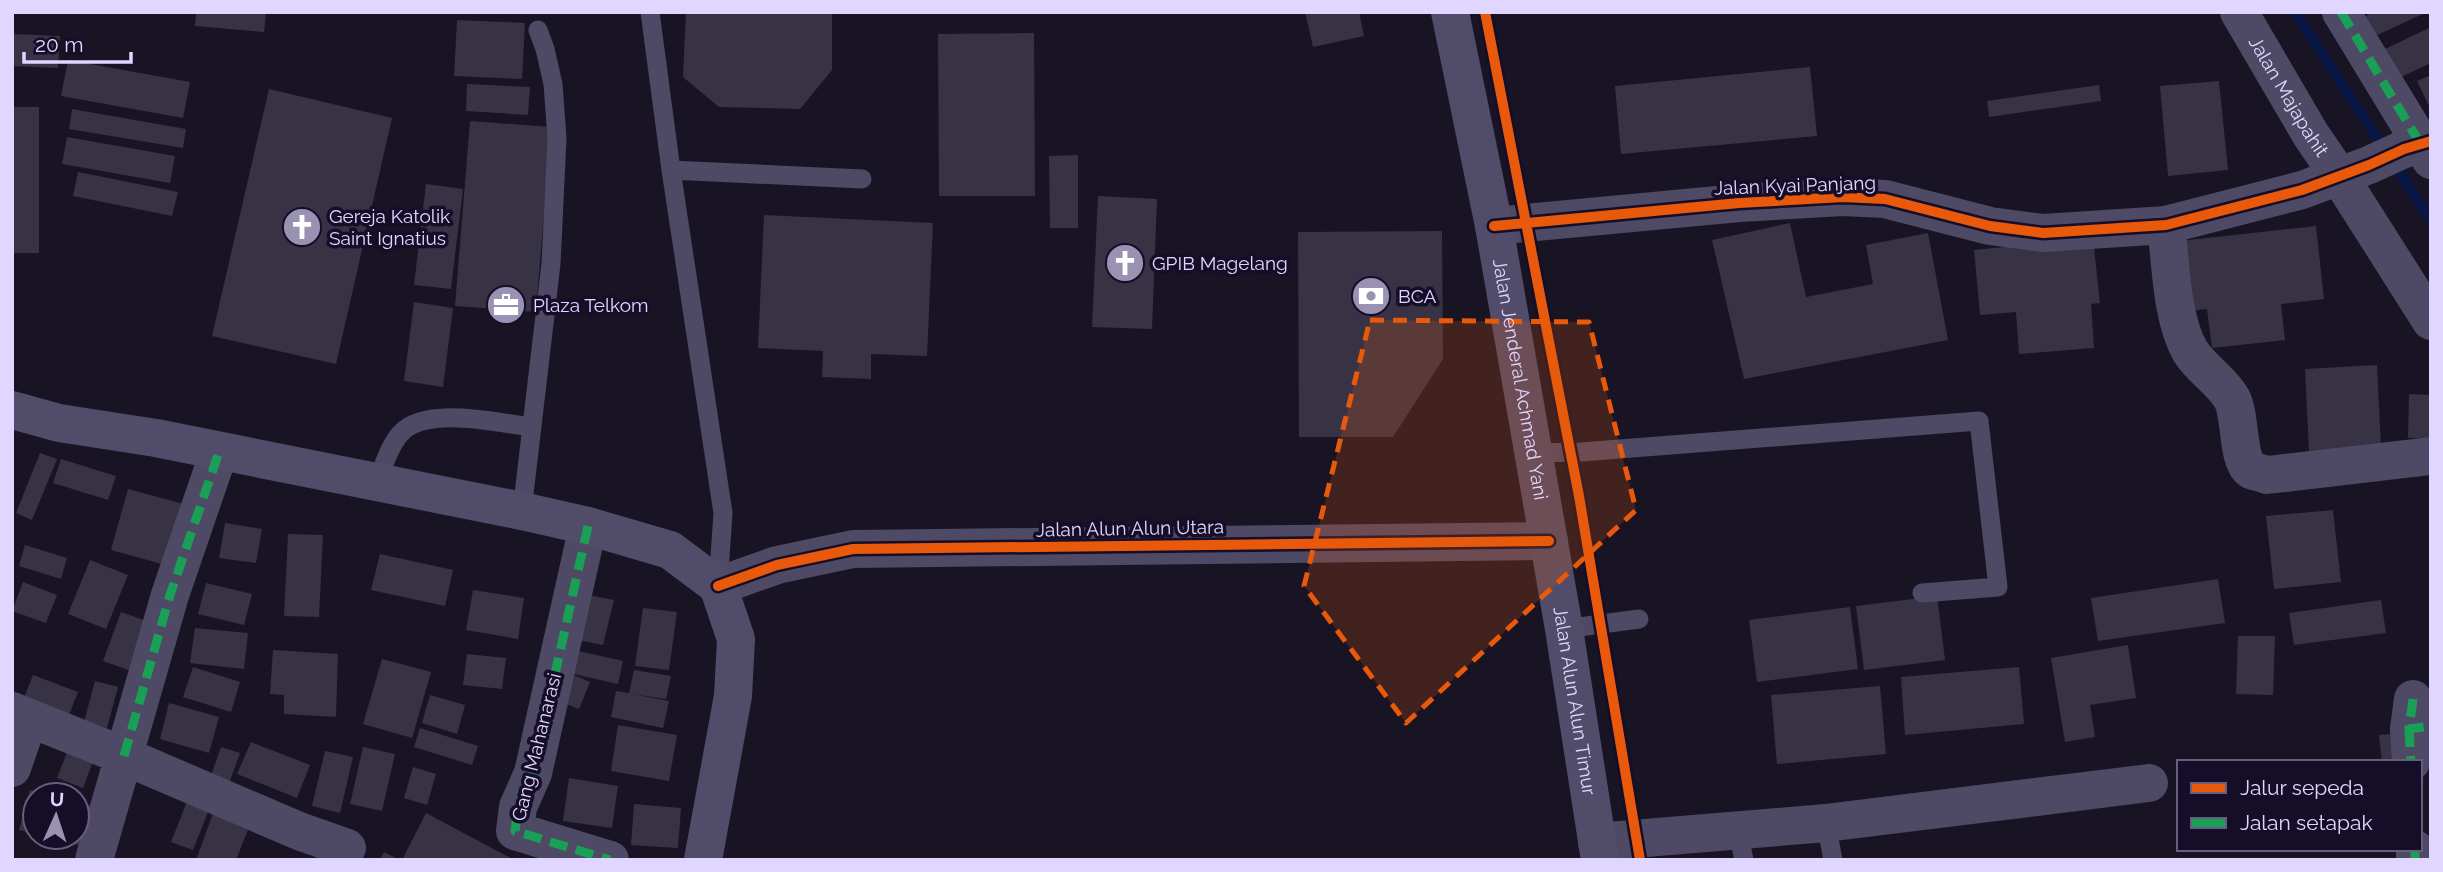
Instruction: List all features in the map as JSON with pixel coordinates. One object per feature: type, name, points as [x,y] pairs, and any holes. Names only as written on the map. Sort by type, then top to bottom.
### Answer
[{"type":"main road","name":"Jalan Jenderal Achmad Yani","points":[[1450,12],[1494,226],[1549,541]]},
{"type":"main road","points":[[12,410],[59,423],[156,438],[522,511],[588,526],[670,550],[718,586],[736,639],[733,696],[704,860]]},
{"type":"main road","name":"Jalan Alun Alun Timur","points":[[1549,541],[1598,851]]},
{"type":"street","name":"Jalan Majapahit","points":[[2239,12],[2311,135],[2354,171],[2431,321]]},
{"type":"street","points":[[2342,12],[2422,148]]},
{"type":"street","name":"Jalan Kyai Panjang","points":[[1494,226],[1726,204],[1843,197],[1885,199],[1990,226],[2043,233],[2166,225],[2302,190],[2422,148]]},
{"type":"street","points":[[2166,225],[2179,320],[2185,341],[2199,362],[2231,397],[2237,411],[2244,461],[2250,470],[2267,475],[2431,456]]},
{"type":"street","points":[[94,860],[170,595],[219,452]]},
{"type":"street","name":"Gang Mahanarasi","points":[[588,526],[533,773],[518,807],[515,831],[610,860]]},
{"type":"street","name":"Jalan Alun Alun Utara","points":[[718,586],[777,565],[853,549],[1549,541]]},
{"type":"street","points":[[12,768],[21,715],[346,848]]},
{"type":"street","points":[[1598,851],[1830,842],[2149,783]]},
{"type":"lane","points":[[650,12],[723,513],[718,586]]},
{"type":"lane","points":[[522,511],[551,264],[558,138],[553,85],[538,30]]},
{"type":"lane","points":[[671,170],[862,179]]},
{"type":"lane","points":[[377,483],[400,434],[412,424],[427,418],[467,419],[532,427]]},
{"type":"lane","points":[[1534,453],[1979,421],[1998,587],[1922,593]]},
{"type":"lane","points":[[1564,629],[1639,619]]},
{"type":"highlighted area","points":[[1370,320],[1589,322],[1636,510],[1406,723],[1304,586]]},
{"type":"building","points":[[196,12],[266,12],[264,32],[195,26]]},
{"type":"building","points":[[686,12],[832,12],[832,70],[800,109],[719,107],[683,77]]},
{"type":"building","points":[[1305,12],[1359,12],[1364,36],[1313,47]]},
{"type":"building","points":[[2374,12],[2427,12],[2371,38],[2361,18]]},
{"type":"building","points":[[457,20],[525,23],[522,79],[454,76]]},
{"type":"building","points":[[2431,27],[2431,63],[2399,78],[2385,49]]},
{"type":"building","points":[[1034,33],[1035,196],[939,196],[938,34]]},
{"type":"building","points":[[12,34],[60,36],[58,68],[12,66]]},
{"type":"building","points":[[68,60],[190,82],[183,118],[61,96]]},
{"type":"building","points":[[1810,67],[1817,136],[1621,154],[1615,86]]},
{"type":"building","points":[[2431,75],[2431,110],[2417,81]]},
{"type":"building","points":[[2219,81],[2228,170],[2168,176],[2160,86]]},
{"type":"building","points":[[467,84],[530,87],[528,115],[466,111]]},
{"type":"building","points":[[2099,85],[2101,101],[1989,117],[1987,101]]},
{"type":"building","name":"Gereja Katolik Saint Ignatius","points":[[269,89],[392,118],[336,364],[212,336]]},
{"type":"building","points":[[12,107],[39,107],[39,253],[12,253]]},
{"type":"building","points":[[72,109],[186,129],[183,148],[69,129]]},
{"type":"building","points":[[470,121],[551,127],[536,312],[455,306]]},
{"type":"building","points":[[67,137],[175,156],[170,183],[62,164]]},
{"type":"building","points":[[1078,155],[1078,228],[1050,228],[1049,156]]},
{"type":"building","points":[[78,172],[178,192],[172,216],[73,196]]},
{"type":"building","points":[[426,184],[463,189],[451,289],[414,285]]},
{"type":"building","name":"GPIB Magelang","points":[[1098,196],[1157,199],[1152,329],[1092,327]]},
{"type":"building","points":[[764,215],[933,223],[927,356],[871,354],[871,379],[822,377],[823,351],[758,348]]},
{"type":"building","points":[[1790,223],[1806,297],[1873,284],[1866,245],[1928,233],[1948,340],[1744,379],[1712,240]]},
{"type":"building","points":[[2316,226],[2324,299],[2281,304],[2285,340],[2212,348],[2207,309],[2187,311],[2180,241]]},
{"type":"building","name":"BCA","points":[[1442,231],[1443,359],[1393,437],[1299,437],[1298,232]]},
{"type":"building","points":[[2093,238],[2100,303],[2091,304],[2094,348],[2019,354],[2016,312],[1980,315],[1974,250]]},
{"type":"building","points":[[414,302],[453,308],[443,387],[404,381]]},
{"type":"building","points":[[2377,365],[2381,448],[2309,451],[2305,369]]},
{"type":"building","points":[[2409,394],[2431,395],[2431,438],[2408,438]]},
{"type":"building","points":[[40,453],[57,459],[32,520],[16,513]]},
{"type":"building","points":[[61,459],[116,476],[108,500],[53,483]]},
{"type":"building","points":[[128,489],[191,506],[173,567],[111,550]]},
{"type":"building","points":[[2333,510],[2341,582],[2274,589],[2266,516]]},
{"type":"building","points":[[225,523],[262,529],[256,563],[219,558]]},
{"type":"building","points":[[288,534],[323,535],[319,617],[284,616]]},
{"type":"building","points":[[25,545],[67,558],[61,579],[19,566]]},
{"type":"building","points":[[380,554],[453,570],[445,606],[371,590]]},
{"type":"building","points":[[90,560],[128,575],[106,629],[68,614]]},
{"type":"building","points":[[2218,579],[2225,623],[2098,641],[2091,598]]},
{"type":"building","points":[[23,582],[57,595],[46,623],[12,611]]},
{"type":"building","points":[[206,583],[252,594],[244,625],[198,614]]},
{"type":"building","points":[[473,590],[524,598],[518,639],[466,630]]},
{"type":"building","points":[[582,594],[614,600],[603,645],[572,639]]},
{"type":"building","points":[[1937,596],[1945,660],[1864,670],[1856,606]]},
{"type":"building","points":[[2381,600],[2386,633],[2294,645],[2289,613]]},
{"type":"building","points":[[1850,607],[1858,669],[1757,682],[1749,620]]},
{"type":"building","points":[[643,608],[677,612],[669,670],[635,666]]},
{"type":"building","points":[[121,612],[155,624],[137,673],[103,661]]},
{"type":"building","points":[[195,628],[248,633],[244,669],[190,663]]},
{"type":"building","points":[[2238,636],[2275,636],[2273,695],[2236,694]]},
{"type":"building","points":[[2128,645],[2136,698],[2090,705],[2095,737],[2065,742],[2051,658]]},
{"type":"building","points":[[273,650],[338,654],[336,717],[284,714],[284,695],[270,694]]},
{"type":"building","points":[[574,650],[623,661],[618,684],[569,673],[590,682],[579,709],[558,701]]},
{"type":"building","points":[[467,654],[506,658],[502,689],[463,685]]},
{"type":"building","points":[[382,659],[431,672],[412,738],[363,724]]},
{"type":"building","points":[[193,667],[240,682],[231,712],[183,697]]},
{"type":"building","points":[[2019,667],[2024,724],[1905,735],[1901,677]]},
{"type":"building","points":[[634,670],[671,676],[666,699],[633,694],[669,701],[663,728],[611,717],[616,691],[629,693]]},
{"type":"building","points":[[33,675],[78,692],[67,720],[22,703]]},
{"type":"building","points":[[95,681],[118,687],[107,728],[84,722]]},
{"type":"building","points":[[1880,686],[1886,754],[1777,764],[1771,695]]},
{"type":"building","points":[[430,695],[465,705],[457,734],[422,723]]},
{"type":"building","points":[[169,703],[219,717],[209,753],[160,739]]},
{"type":"building","points":[[618,725],[677,735],[669,781],[611,771]]},
{"type":"building","points":[[420,728],[478,746],[472,765],[414,747]]},
{"type":"building","points":[[2404,733],[2407,760],[2382,760],[2379,735]]},
{"type":"building","points":[[251,742],[310,765],[297,798],[237,774]]},
{"type":"building","points":[[221,747],[240,753],[230,781],[211,775]]},
{"type":"building","points":[[363,747],[395,754],[382,811],[350,804]]},
{"type":"building","points":[[68,750],[94,759],[86,781],[65,781],[57,778]]},
{"type":"building","points":[[325,751],[353,757],[340,813],[312,806]]},
{"type":"building","points":[[413,767],[436,774],[427,805],[404,798]]},
{"type":"building","points":[[569,778],[618,786],[612,828],[563,821]]},
{"type":"building","points":[[188,799],[210,807],[193,850],[171,842]]},
{"type":"building","points":[[634,804],[681,808],[678,848],[631,845]]},
{"type":"building","points":[[91,806],[104,809],[94,849],[91,848]]},
{"type":"building","points":[[215,808],[251,822],[236,860],[196,860]]},
{"type":"building","points":[[426,813],[503,854],[515,860],[402,860]]},
{"type":"building","points":[[384,852],[400,860],[380,860]]},
{"type":"waterway","points":[[2295,12],[2431,221]]},
{"type":"marked path","points":[[2341,12],[2421,145]]},
{"type":"marked path","points":[[124,756],[170,595],[219,452]]},
{"type":"marked path","points":[[588,526],[533,773],[518,807],[515,831],[610,860]]},
{"type":"marked path","points":[[2413,699],[2409,729],[2431,726]]},
{"type":"marked path","points":[[2409,729],[2411,760]]},
{"type":"marked path","points":[[2415,851],[2415,860]]},
{"type":"cycle path","points":[[1485,12],[1579,496],[1640,860]]},
{"type":"cycle path","points":[[1494,226],[1739,203],[1843,197],[1885,199],[1990,226],[2043,233],[2166,225],[2302,190],[2404,149],[2431,141]]},
{"type":"cycle path","points":[[718,586],[777,565],[853,549],[1549,541]]},
{"type":"place","name":"Gereja Katolik Saint Ignatius","points":[[302,227]]},
{"type":"place","name":"GPIB Magelang","points":[[1125,263]]},
{"type":"place","name":"BCA","points":[[1371,296]]},
{"type":"place","name":"Plaza Telkom","points":[[506,305]]}]
